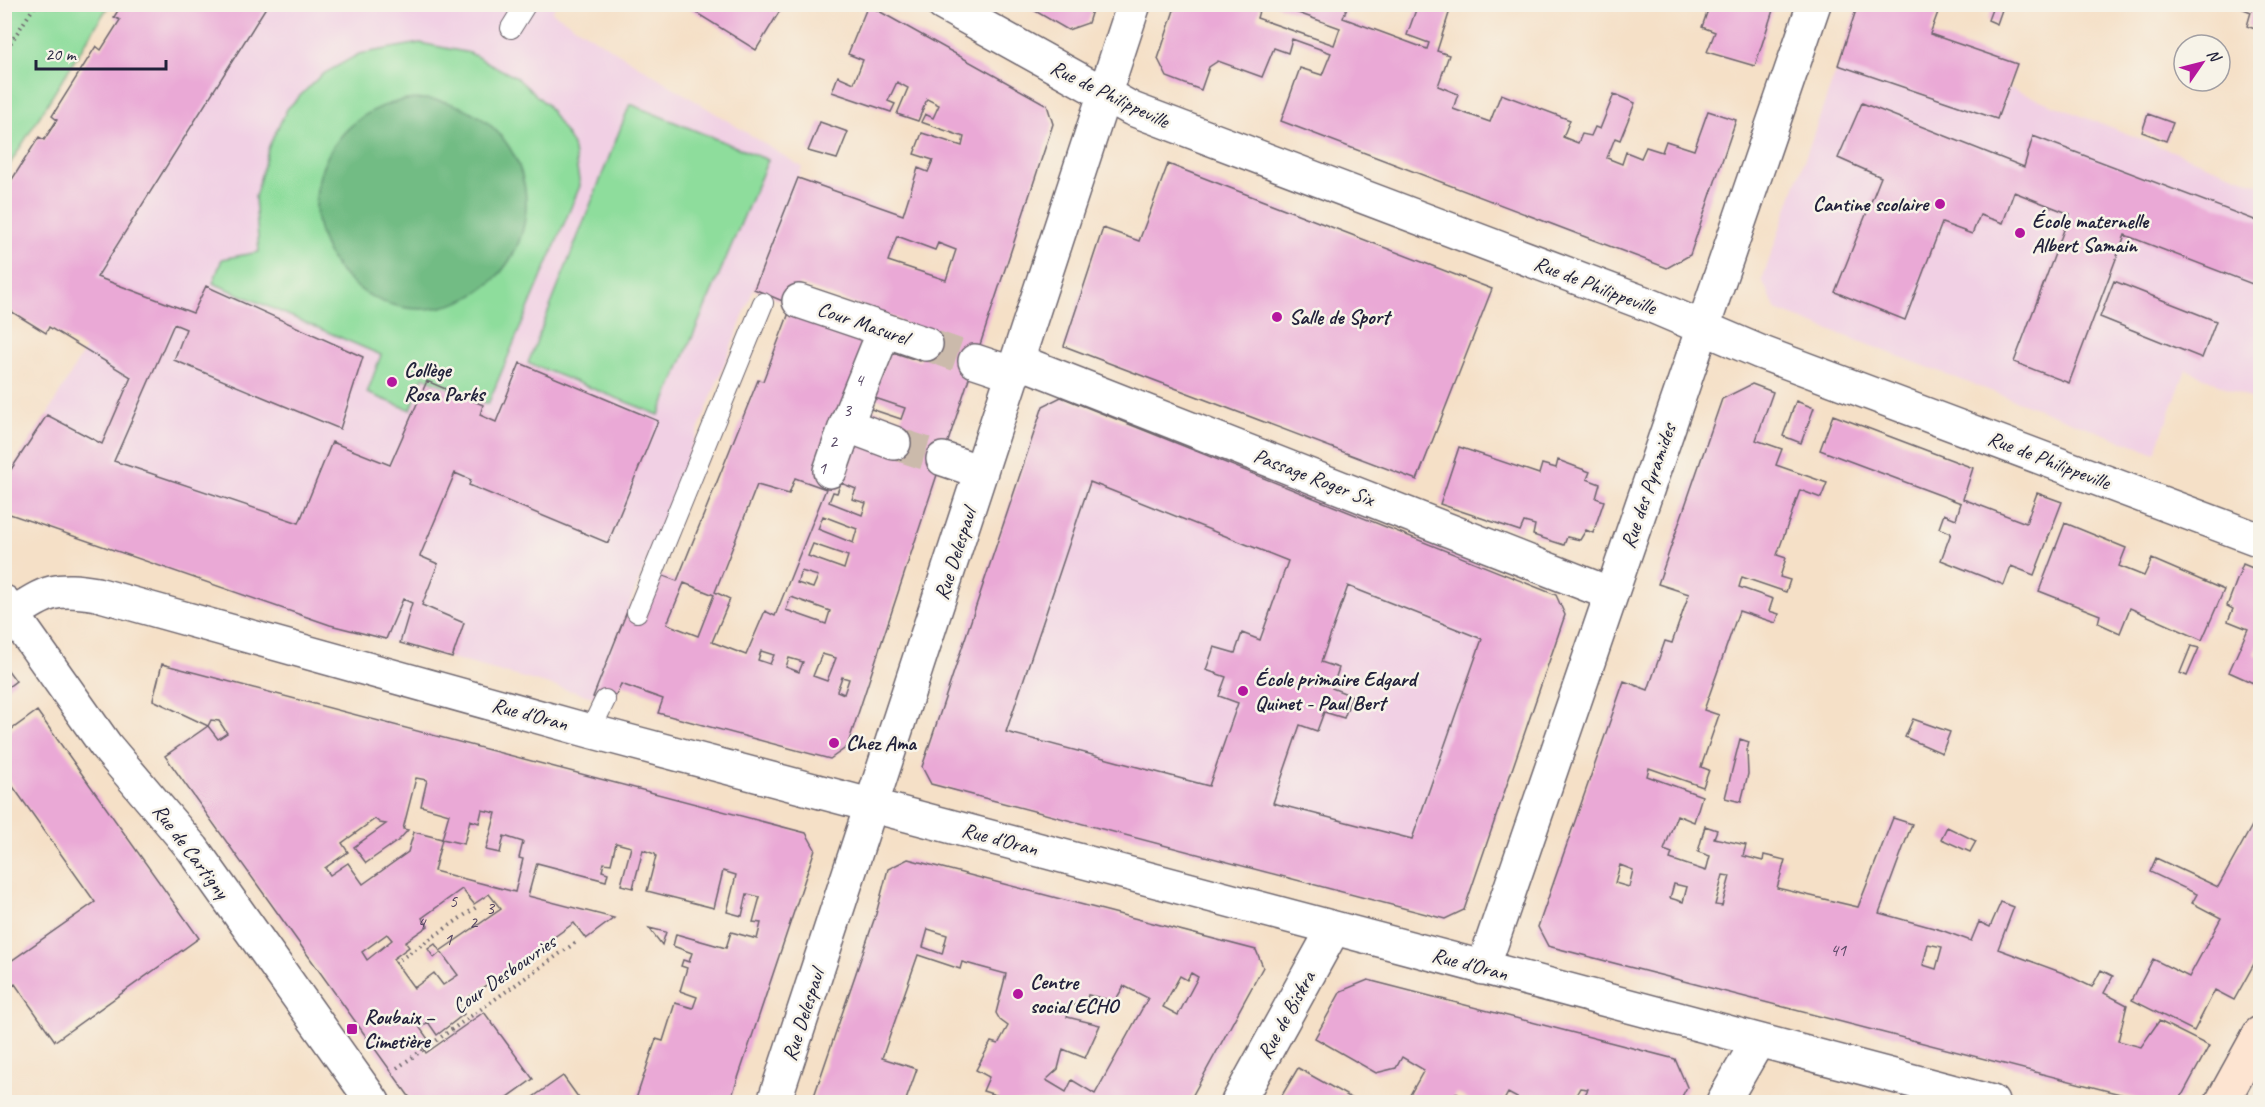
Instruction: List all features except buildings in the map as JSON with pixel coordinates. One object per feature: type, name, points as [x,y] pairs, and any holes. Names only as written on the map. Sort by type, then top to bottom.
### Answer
[{"type":"street","name":"Rue de Philippeville","points":[[943,4],[1104,95],[1148,116],[1652,306],[1782,360],[2260,540]]},
{"type":"street","name":"Rue Delespaul","points":[[774,1102],[1134,4]]},
{"type":"street","name":"Rue des Pyramides","points":[[1483,968],[1814,4]]},
{"type":"street","name":"Cour Masurel","points":[[799,301],[926,344]]},
{"type":"street","points":[[830,471],[884,331]]},
{"type":"street","points":[[975,361],[1016,368]]},
{"type":"street","name":"Passage Roger Six","points":[[1016,368],[1611,594]]},
{"type":"street","points":[[846,425],[894,443]]},
{"type":"street","points":[[943,459],[981,472]]},
{"type":"street","name":"Rue d'Oran","points":[[9,608],[53,592],[74,590],[97,594],[590,731],[1992,1102]]},
{"type":"street","name":"Rue de Cartigny","points":[[9,608],[106,746],[193,849],[373,1102]]},
{"type":"street","name":"Rue de Biskra","points":[[1238,1102],[1334,928]]},
{"type":"street","points":[[2222,1102],[2260,1033]]},
{"type":"street","points":[[1723,1102],[1758,1041]]},
{"type":"lane","points":[[512,28],[526,4]]},
{"type":"lane","points":[[637,612],[763,303]]},
{"type":"lane","points":[[590,731],[605,700]]},
{"type":"path","points":[[4,53],[36,4]]},
{"type":"path","points":[[395,963],[478,906]]},
{"type":"path","name":"Cour Desbouvries","points":[[392,1072],[575,943]]},
{"type":"shaded area","name":"Collège Rosa Parks","points":[[122,4],[556,5],[552,12],[802,167],[593,697],[330,625],[5,512],[5,480],[47,415],[85,349],[50,327],[46,333],[4,192],[39,137],[45,140],[57,120],[52,116],[96,46],[102,50],[119,21],[114,17]]},
{"type":"shaded area","name":"École maternelle Albert Samain","points":[[1838,65],[1997,119],[2009,88],[2260,185],[2260,403],[2186,369],[2155,453],[1776,310],[1762,280]]},
{"type":"shaded area","name":"École primaire Edgard Quinet - Paul Bert","points":[[1061,397],[1556,595],[1565,615],[1464,909],[1445,919],[931,784],[922,767],[1043,406]]},
{"type":"green space","points":[[4,5],[109,5],[5,172]]},
{"type":"green space","points":[[420,43],[470,53],[517,78],[547,105],[573,145],[580,186],[488,404],[423,377],[411,410],[367,393],[381,355],[213,283],[222,259],[259,252],[255,197],[269,146],[287,109],[321,75],[359,54]]},
{"type":"green space","points":[[411,99],[431,99],[452,103],[471,111],[502,137],[514,154],[522,173],[526,204],[522,235],[514,254],[488,285],[471,297],[452,305],[431,309],[411,309],[390,305],[371,297],[340,271],[328,254],[320,235],[316,214],[316,194],[320,173],[328,154],[354,123],[371,111],[390,103]]},
{"type":"green space","points":[[630,104],[768,160],[659,415],[528,363]]},
{"type":"tunnel","points":[[926,344],[975,361]]},
{"type":"tunnel","points":[[894,443],[943,459]]},
{"type":"place","name":"Cantine scolaire","points":[[1940,204]]},
{"type":"place","name":"École maternelle Albert Samain","points":[[2020,233]]},
{"type":"place","name":"Salle de Sport","points":[[1277,317]]},
{"type":"place","name":"Collège Rosa Parks","points":[[392,382]]},
{"type":"place","name":"École primaire Edgard Quinet - Paul Bert","points":[[1243,691]]},
{"type":"place","name":"Chez Ama","points":[[834,743]]},
{"type":"place","name":"Centre social ECHO","points":[[1018,994]]},
{"type":"place","name":"Roubaix – Cimetière","points":[[352,1029]]}]
